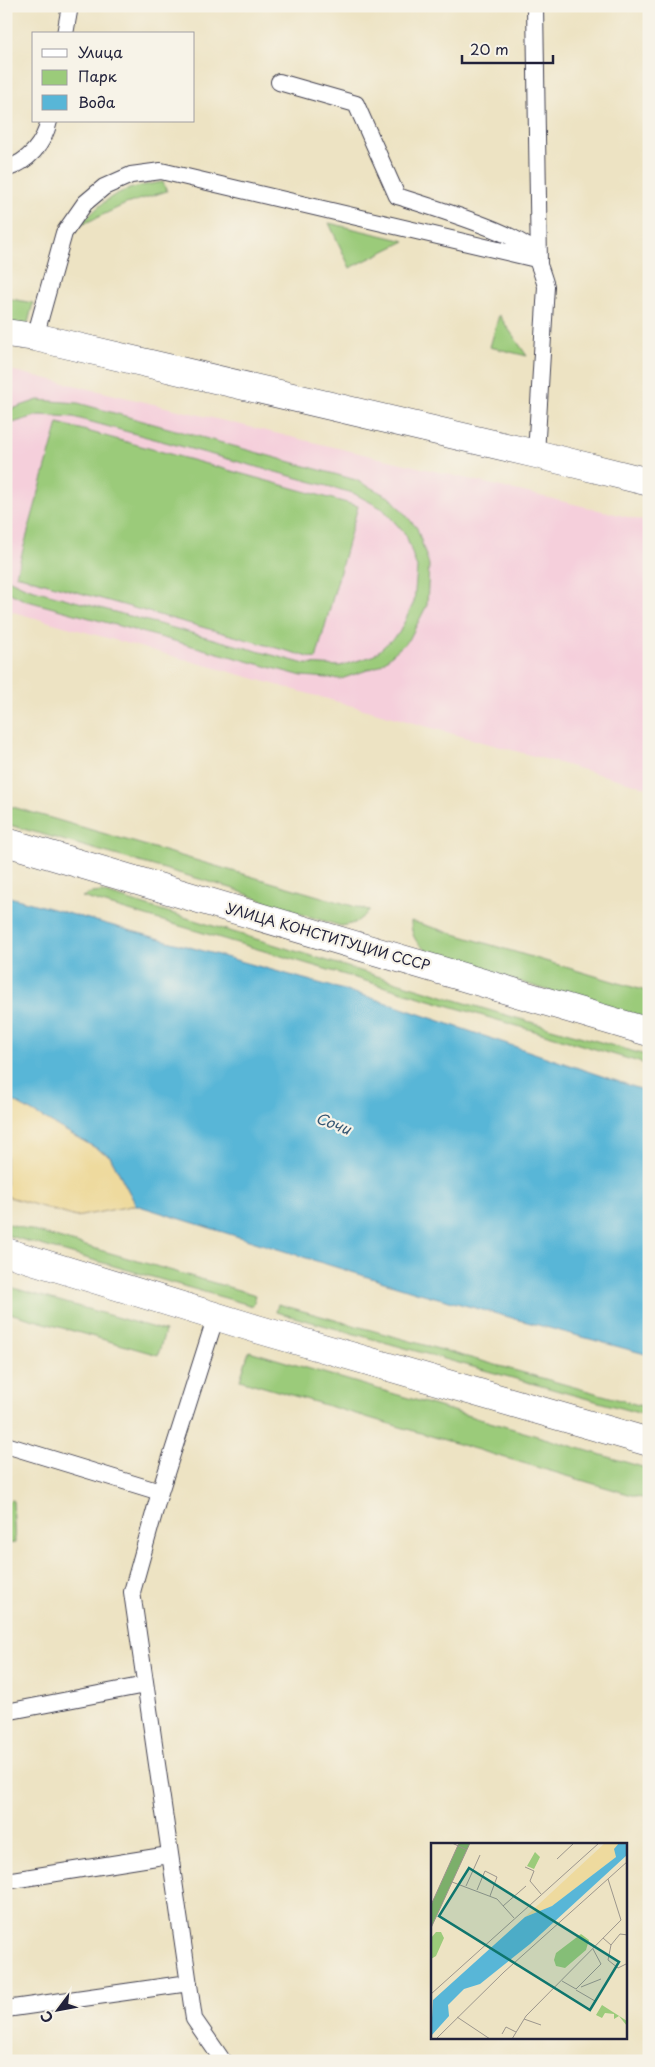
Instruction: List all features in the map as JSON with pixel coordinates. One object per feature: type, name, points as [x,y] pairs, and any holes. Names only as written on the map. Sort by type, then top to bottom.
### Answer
[{"type":"street","points":[[6,333],[35,337],[649,482]]},
{"type":"street","name":"УЛИЦА КОНСТИТУЦИИ СССР","points":[[6,842],[649,1032]]},
{"type":"street","points":[[6,1252],[216,1316],[649,1442]]},
{"type":"lane","points":[[65,32],[70,6]]},
{"type":"lane","points":[[536,6],[538,262]]},
{"type":"lane","points":[[279,82],[356,104],[397,196],[453,213],[515,239],[531,249],[538,262],[546,286],[536,454]]},
{"type":"lane","points":[[6,169],[19,165],[34,152],[46,132],[48,122]]},
{"type":"lane","points":[[35,337],[64,233],[85,204],[104,187],[131,175],[161,171],[538,262]]},
{"type":"lane","points":[[216,1316],[160,1492],[132,1592],[194,2018],[223,2061]]},
{"type":"lane","points":[[6,1445],[160,1492]]},
{"type":"lane","points":[[6,1712],[146,1685]]},
{"type":"lane","points":[[6,1881],[169,1855]]},
{"type":"lane","points":[[6,2009],[189,1983]]},
{"type":"shaded area","points":[[6,369],[649,522],[649,788],[6,610]]},
{"type":"green space","points":[[163,182],[167,191],[126,204],[79,226],[107,200],[116,195],[135,187]]},
{"type":"green space","points":[[329,223],[405,241],[350,268]]},
{"type":"green space","points":[[6,298],[33,303],[27,327],[6,323]]},
{"type":"green space","points":[[499,315],[527,356],[490,347]]},
{"type":"green space","points":[[38,400],[78,403],[356,480],[391,498],[417,528],[429,565],[427,605],[409,640],[379,666],[341,679],[302,676],[24,600],[6,591],[6,578],[27,588],[305,664],[340,666],[373,656],[399,633],[414,602],[417,568],[406,535],[383,509],[353,493],[73,417],[39,415],[6,425],[6,411]]},
{"type":"green space","points":[[58,423],[358,506],[316,659],[16,575]]},
{"type":"green space","points":[[6,805],[370,911],[355,923],[341,926],[284,909],[231,888],[6,824]]},
{"type":"green space","points":[[102,892],[485,1009],[649,1056],[649,1065],[82,897]]},
{"type":"green space","points":[[411,921],[649,992],[649,1022],[437,956],[418,943],[411,928]]},
{"type":"green space","points":[[6,1223],[256,1295],[253,1306],[6,1235]]},
{"type":"green space","points":[[6,1286],[165,1331],[158,1355],[6,1312]]},
{"type":"green space","points":[[278,1304],[649,1408],[649,1416],[276,1312]]},
{"type":"green space","points":[[249,1351],[649,1469],[649,1500],[240,1380]]},
{"type":"green space","points":[[13,1500],[15,1543],[6,1544],[6,1501]]},
{"type":"sand","points":[[6,1097],[110,1156],[136,1205],[76,1217],[6,1196]]},
{"type":"water","name":"Сочи","points":[[6,896],[369,997],[649,1092],[649,1355],[416,1292],[136,1205],[110,1156],[6,1097]]}]
